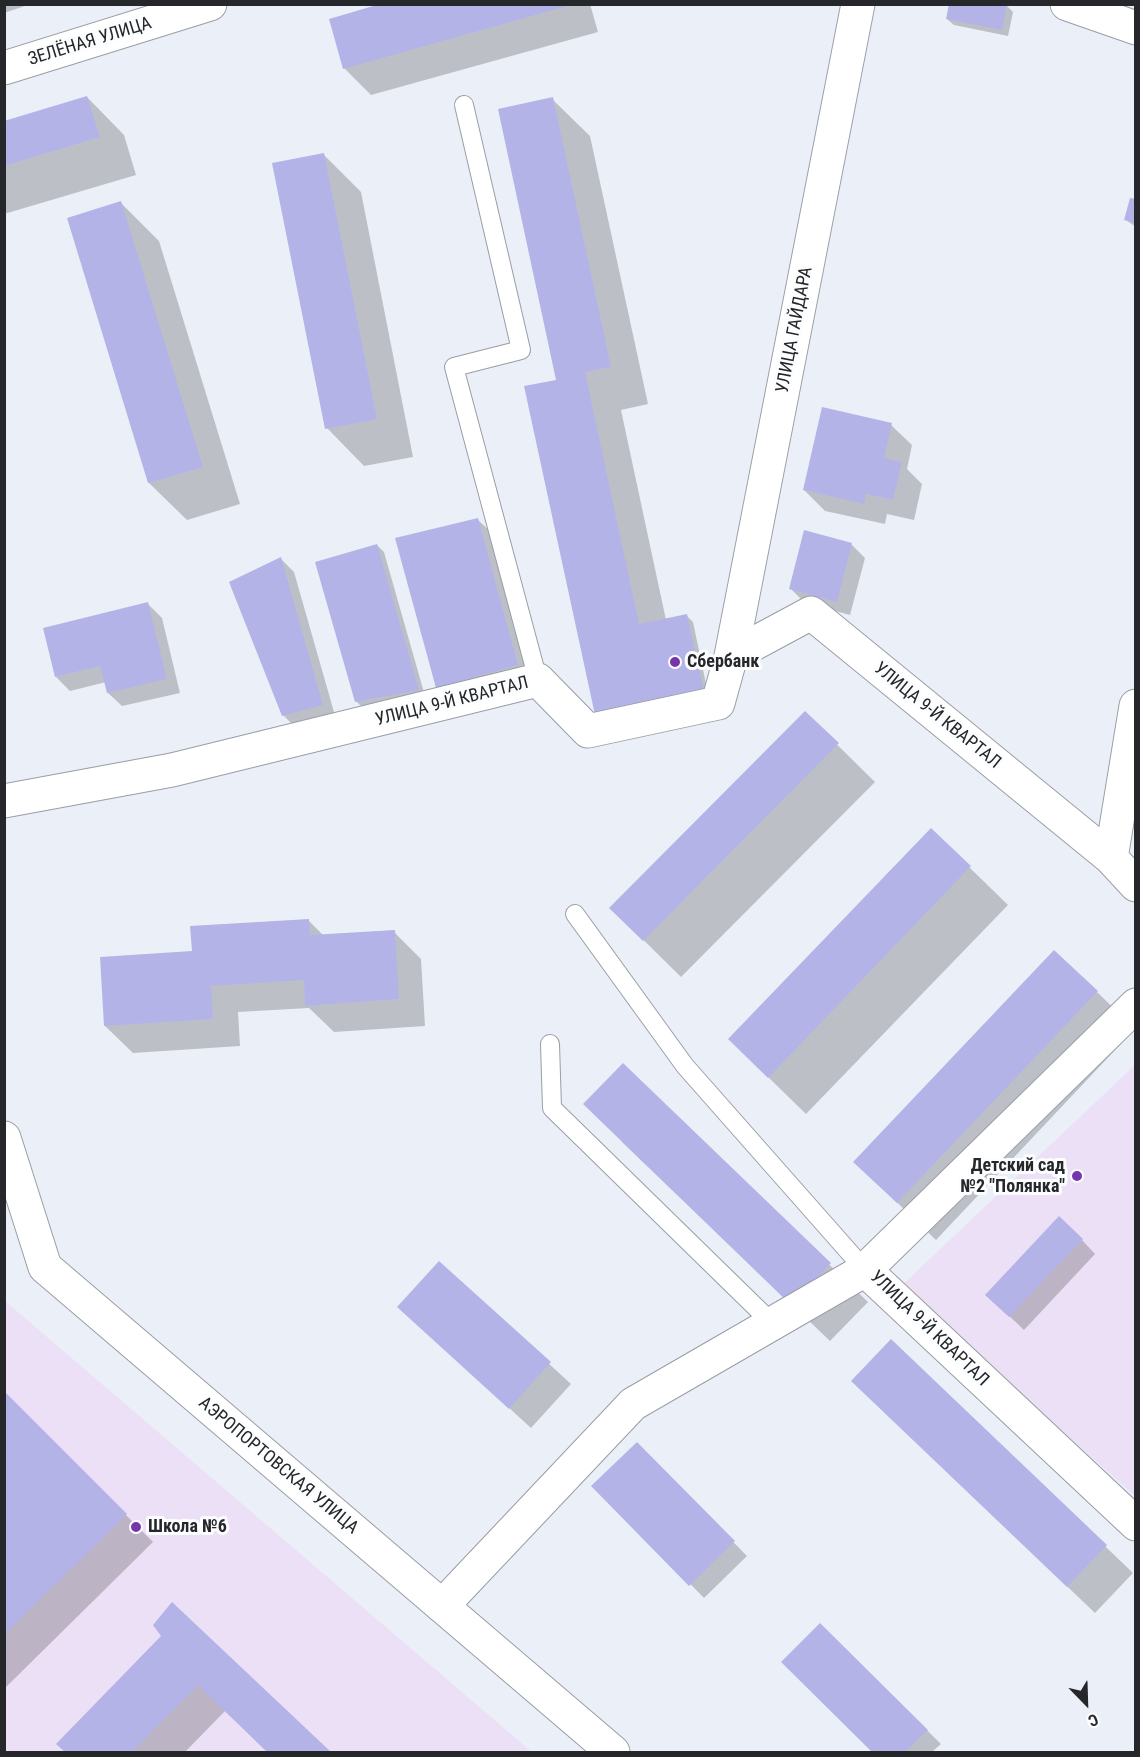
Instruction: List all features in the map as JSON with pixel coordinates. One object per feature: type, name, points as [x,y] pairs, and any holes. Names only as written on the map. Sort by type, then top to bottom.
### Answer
[{"type":"street","name":"ЗЕЛЁНАЯ УЛИЦА","points":[[4,68],[210,4]]},
{"type":"street","name":"УЛИЦА ГАЙДАРА","points":[[731,656],[858,4]]},
{"type":"street","points":[[1067,4],[1136,28]]},
{"type":"street","name":"УЛИЦА 9-Й КВАРТАЛ","points":[[4,801],[172,770],[538,680],[588,731],[718,703],[731,656],[811,613],[1111,858],[1136,885]]},
{"type":"street","points":[[1111,858],[1136,706]]},
{"type":"street","name":"УЛИЦА 9-Й КВАРТАЛ","points":[[1136,1005],[865,1270],[1136,1524]]},
{"type":"street","name":"АЭРОПОРТОВСКАЯ УЛИЦА","points":[[4,1138],[45,1267],[613,1752]]},
{"type":"street","points":[[442,1606],[633,1404],[865,1270]]},
{"type":"lane","points":[[464,105],[521,350],[454,367],[538,680]]},
{"type":"lane","points":[[575,914],[685,1066],[865,1270]]},
{"type":"lane","points":[[550,1044],[552,1108],[773,1324]]},
{"type":"shaded area","name":"Детский сад №2 \"Полянка\"","points":[[1135,1065],[1135,1496],[901,1286]]},
{"type":"shaded area","name":"Школа №6","points":[[5,1301],[532,1752],[5,1752]]},
{"type":"building","points":[[380,4],[571,5],[343,69],[329,19]]},
{"type":"building","points":[[949,4],[1007,4],[1002,30],[946,19]]},
{"type":"building","points":[[87,96],[100,137],[4,166],[4,121]]},
{"type":"building","points":[[553,97],[611,367],[585,372],[639,624],[687,614],[704,692],[595,715],[524,386],[556,380],[498,109]]},
{"type":"building","points":[[324,153],[377,419],[325,429],[272,163]]},
{"type":"building","points":[[1130,198],[1136,199],[1136,223],[1124,220]]},
{"type":"building","points":[[121,201],[203,467],[148,483],[67,218]]},
{"type":"building","points":[[822,407],[892,423],[884,458],[902,462],[893,500],[866,494],[864,504],[803,490]]},
{"type":"building","points":[[478,518],[518,665],[436,688],[395,538]]},
{"type":"building","points":[[804,530],[852,543],[837,602],[789,589]]},
{"type":"building","points":[[377,544],[419,690],[355,702],[315,562]]},
{"type":"building","points":[[281,557],[323,705],[282,716],[229,582]]},
{"type":"building","points":[[148,602],[167,679],[107,693],[100,666],[55,677],[43,628]]},
{"type":"building","points":[[805,711],[839,743],[643,941],[609,908]]},
{"type":"building","points":[[931,828],[971,866],[768,1078],[728,1039]]},
{"type":"building","points":[[309,919],[310,935],[395,930],[399,999],[305,1006],[304,980],[211,986],[213,1019],[104,1026],[100,957],[192,951],[190,926]]},
{"type":"building","points":[[1054,950],[1098,991],[897,1203],[853,1162]]},
{"type":"building","points":[[623,1063],[831,1263],[791,1305],[583,1104]]},
{"type":"building","points":[[1059,1216],[1083,1239],[1009,1317],[985,1295]]},
{"type":"building","points":[[439,1261],[551,1362],[509,1409],[397,1307]]},
{"type":"building","points":[[891,1339],[1107,1545],[1067,1587],[851,1381]]},
{"type":"building","points":[[4,1391],[127,1514],[4,1635]]},
{"type":"building","points":[[637,1442],[735,1541],[689,1586],[591,1486]]},
{"type":"building","points":[[172,1602],[331,1752],[267,1752],[198,1685],[132,1752],[65,1752],[56,1744],[161,1636],[153,1625]]},
{"type":"building","points":[[820,1623],[928,1730],[905,1752],[872,1752],[781,1662]]},
{"type":"place","name":"Сбербанк","points":[[675,662]]},
{"type":"place","name":"Детский сад №2 \"Полянка\"","points":[[1077,1176]]},
{"type":"place","name":"Школа №6","points":[[136,1527]]}]
